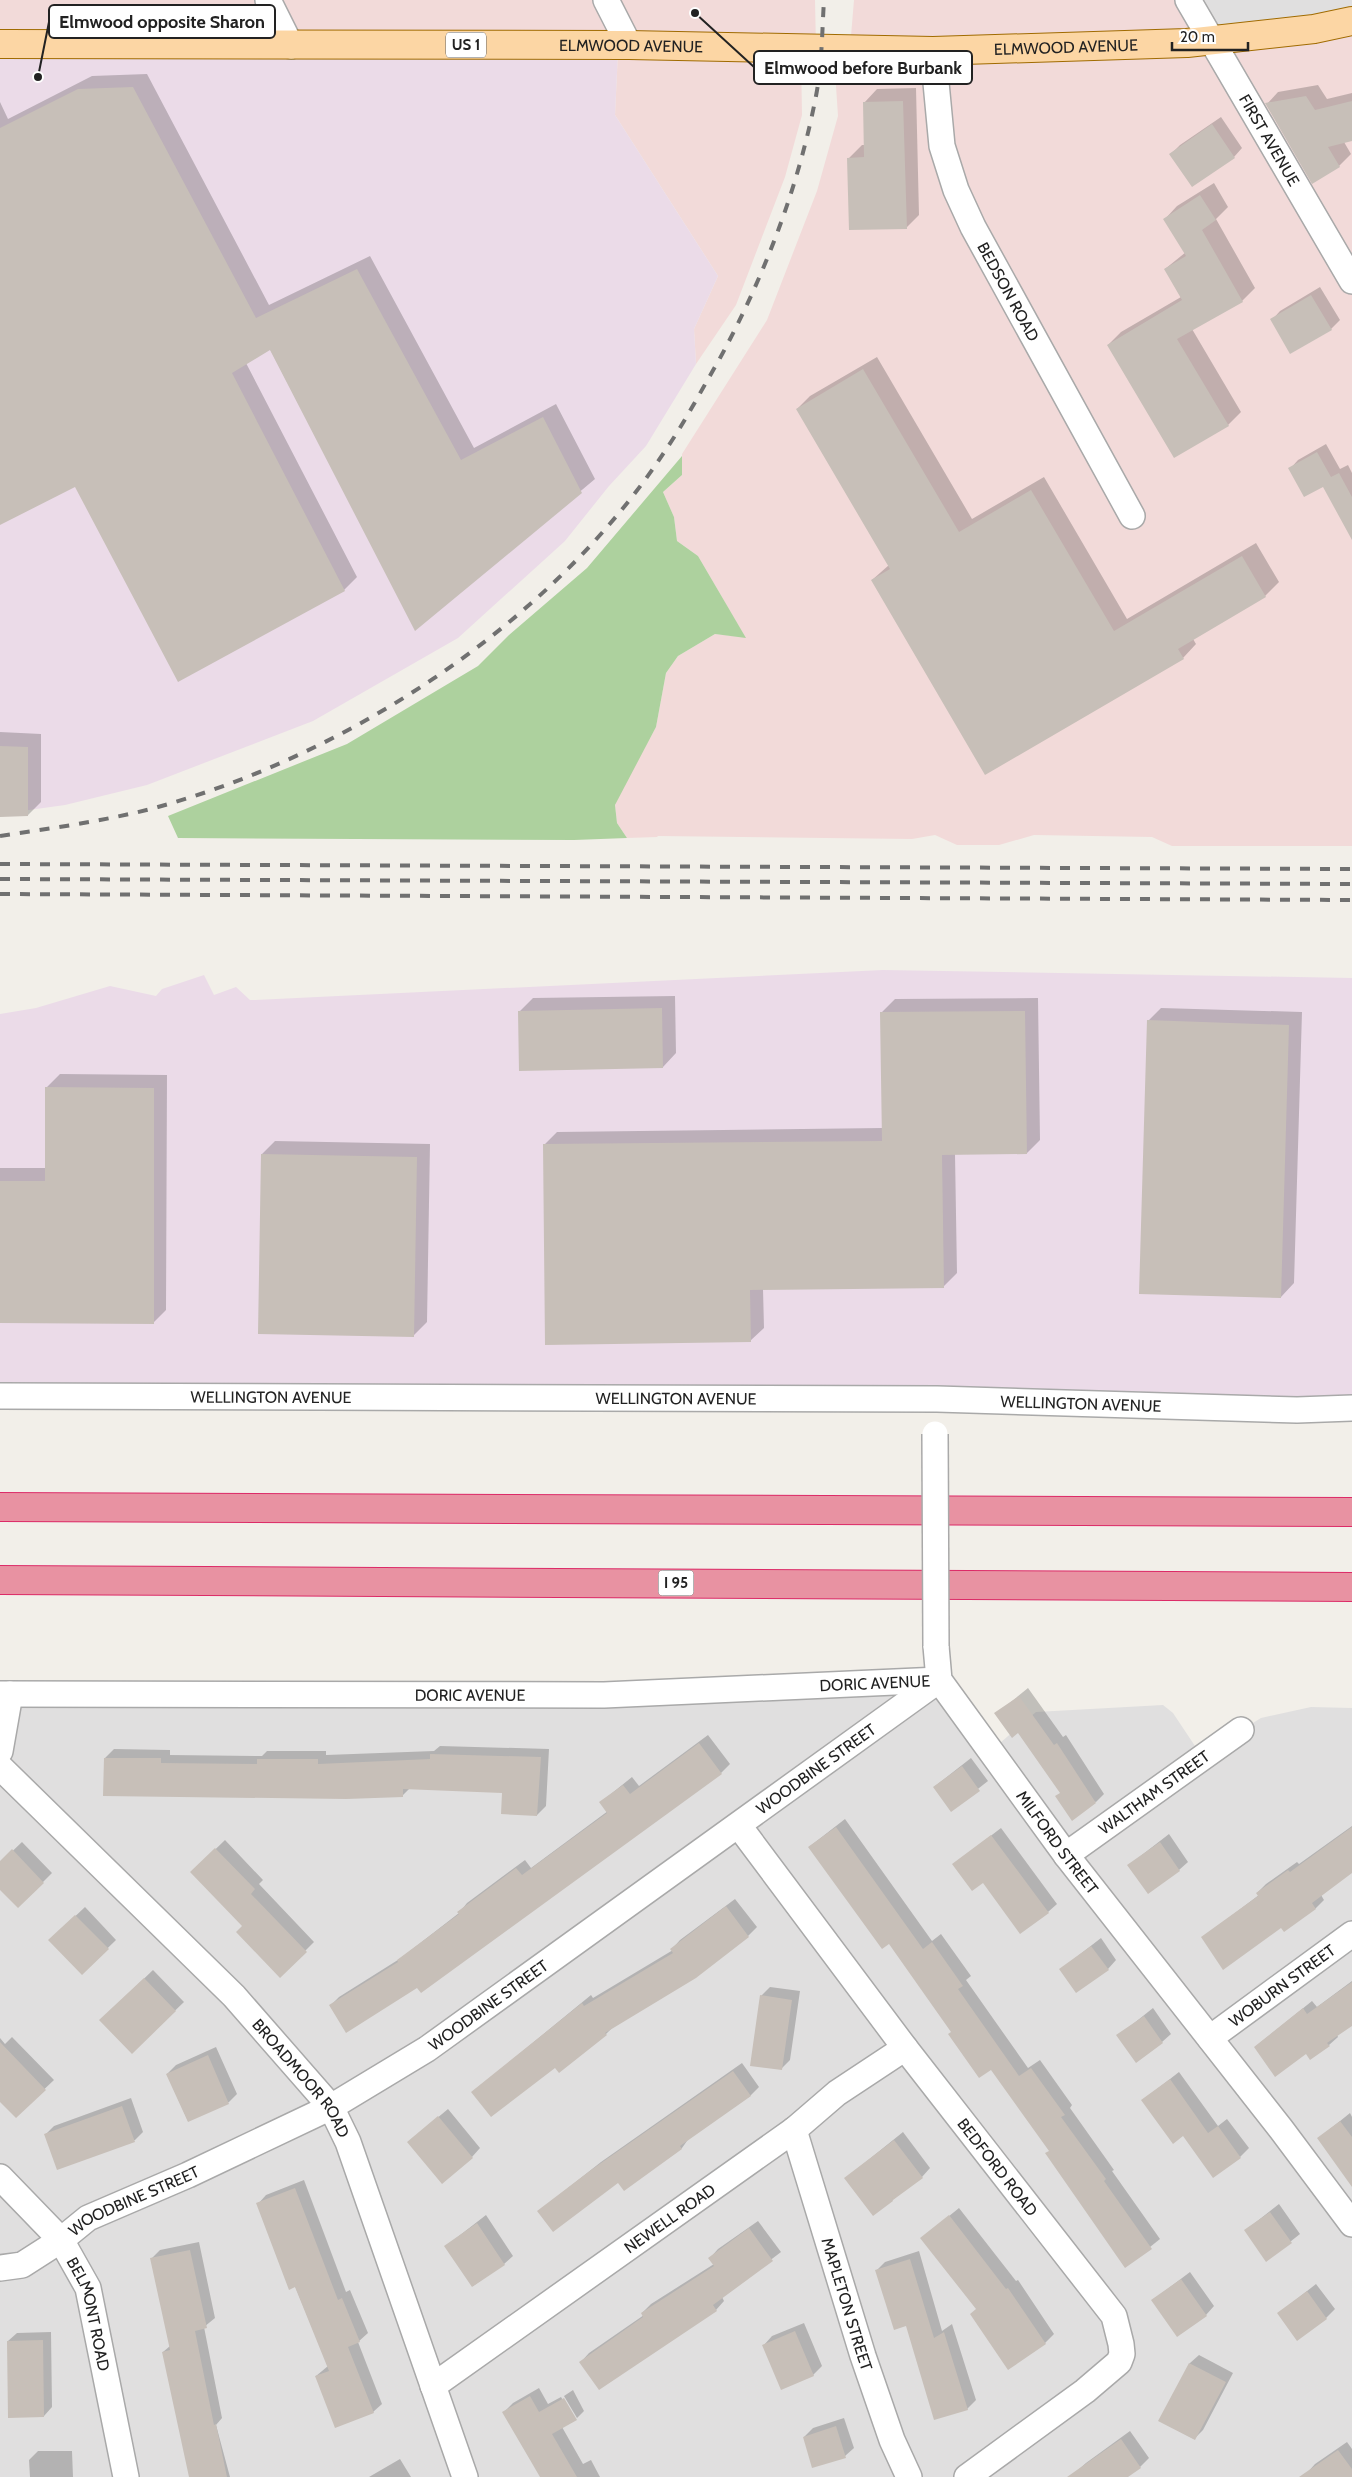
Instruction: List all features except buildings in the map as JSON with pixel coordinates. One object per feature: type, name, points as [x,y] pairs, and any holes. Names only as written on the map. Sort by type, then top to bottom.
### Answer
[{"type":"highway","points":[[0,1507],[1352,1512]]},
{"type":"highway","name":"I 95","points":[[0,1580],[1352,1587]]},
{"type":"main road","name":"ELMWOOD AVENUE","points":[[0,44],[291,46],[630,45],[933,51],[1187,43],[1314,29],[1352,21]]},
{"type":"street","points":[[268,0],[291,46]]},
{"type":"street","points":[[606,0],[630,45]]},
{"type":"street","name":"FIRST AVENUE","points":[[1188,0],[1352,281]]},
{"type":"street","name":"BEDSON ROAD","points":[[933,51],[942,146],[956,190],[973,227],[1132,516]]},
{"type":"street","name":"WELLINGTON AVENUE","points":[[0,1396],[937,1399],[1297,1410],[1352,1408]]},
{"type":"street","points":[[937,1399],[935,1434],[936,1646],[939,1680]]},
{"type":"street","name":"DORIC AVENUE","points":[[5,1694],[604,1695],[939,1680]]},
{"type":"street","name":"WOODBINE STREET","points":[[0,2268],[22,2265],[60,2240],[88,2218],[188,2175],[331,2107],[427,2049],[739,1826],[744,1818],[939,1680]]},
{"type":"street","name":"MILFORD STREET","points":[[939,1680],[1066,1855],[1351,2221]]},
{"type":"street","points":[[0,1751],[5,1694]]},
{"type":"street","name":"WALTHAM STREET","points":[[1066,1855],[1241,1730]]},
{"type":"street","name":"BROADMOOR ROAD","points":[[0,1767],[234,1996],[331,2107],[348,2142],[465,2477]]},
{"type":"street","name":"BEDFORD ROAD","points":[[739,1826],[905,2048],[1106,2303],[1114,2316],[1121,2344],[1122,2354],[1119,2362],[968,2477]]},
{"type":"street","name":"WOBURN STREET","points":[[1210,2038],[1352,1934]]},
{"type":"street","name":"NEWELL ROAD","points":[[434,2386],[794,2130],[837,2093],[905,2048]]},
{"type":"street","name":"MAPLETON STREET","points":[[794,2130],[862,2356],[892,2440],[909,2477]]},
{"type":"street","name":"BELMONT ROAD","points":[[0,2176],[60,2240],[88,2288],[126,2477]]},
{"type":"shaded area","points":[[0,0],[815,0],[816,47],[801,56],[802,115],[785,177],[736,305],[696,364],[694,329],[718,276],[615,115],[618,51],[0,39]]},
{"type":"shaded area","points":[[854,0],[1185,0],[1205,37],[1352,21],[1352,846],[1172,846],[1152,837],[1034,835],[999,845],[957,845],[935,835],[912,839],[658,836],[627,838],[617,823],[615,805],[656,727],[666,673],[678,656],[715,634],[745,637],[698,556],[677,541],[674,517],[663,492],[682,475],[682,454],[767,320],[817,191],[838,116],[834,56],[850,48]]},
{"type":"shaded area","points":[[1185,0],[1352,0],[1352,21],[1213,38]]},
{"type":"shaded area","points":[[0,39],[618,51],[615,115],[718,276],[694,329],[696,364],[646,446],[609,486],[565,541],[458,638],[313,721],[147,785],[65,805],[0,814]]},
{"type":"shaded area","points":[[883,970],[1352,978],[1352,1402],[0,1395],[0,1014],[36,1008],[110,986],[156,996],[162,989],[204,975],[214,995],[236,987],[250,1000],[255,1000]]},
{"type":"shaded area","points":[[937,1680],[993,1749],[1036,1712],[1163,1705],[1173,1713],[1201,1755],[1261,1718],[1311,1707],[1352,1708],[1352,2477],[0,2477],[0,1776],[10,1694]]},
{"type":"green space","points":[[682,456],[682,475],[663,492],[674,517],[677,541],[698,556],[746,638],[715,634],[678,656],[666,673],[656,727],[615,805],[617,823],[627,838],[574,840],[178,838],[168,816],[347,744],[478,666],[509,635],[587,568]]},
{"type":"railway","points":[[0,836],[99,820],[158,807],[231,783],[304,752],[375,715],[444,671],[509,622],[568,569],[621,510],[667,448],[719,360],[751,297],[778,232],[809,131],[820,72],[824,0]]},
{"type":"railway","points":[[0,864],[1352,869]]},
{"type":"railway","points":[[0,879],[1352,884]]},
{"type":"railway","points":[[0,894],[1352,900]]},
{"type":"place","name":"Elmwood before Burbank","points":[[695,13]]},
{"type":"place","name":"Elmwood opposite Sharon","points":[[38,77]]}]
